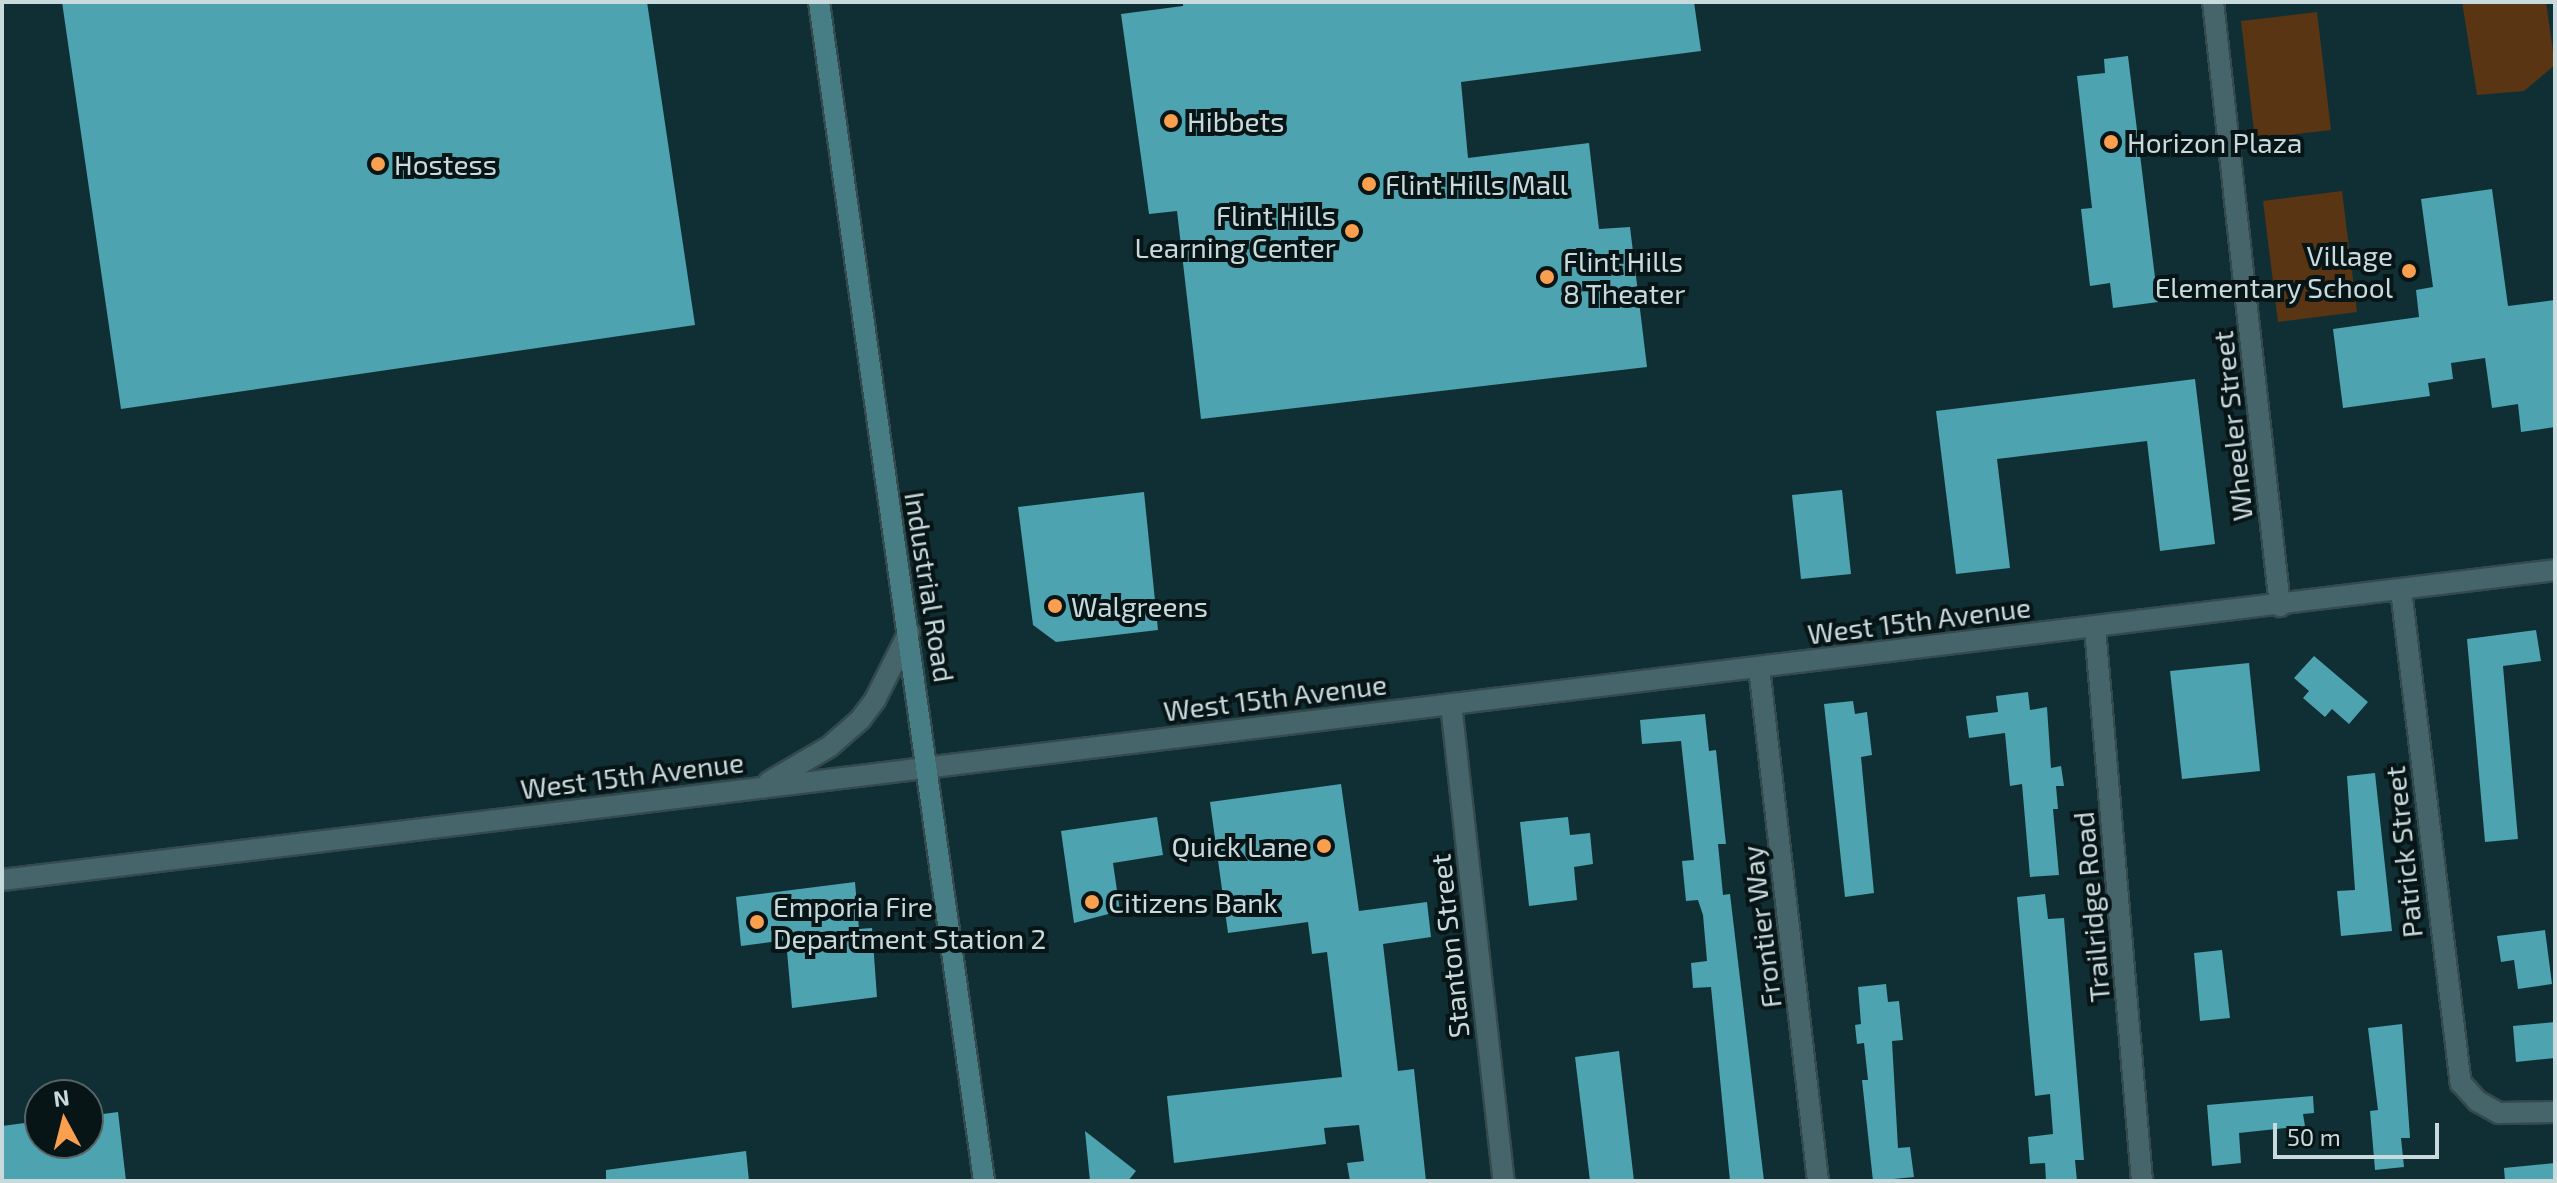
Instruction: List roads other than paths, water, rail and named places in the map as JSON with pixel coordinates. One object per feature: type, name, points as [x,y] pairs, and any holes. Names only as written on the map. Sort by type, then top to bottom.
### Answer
[{"type":"main road","name":"Industrial Road","points":[[819,2],[930,767],[984,1181]]},
{"type":"street","name":"Wheeler Street","points":[[2213,2],[2280,606]]},
{"type":"street","name":"West 15th Avenue","points":[[2,880],[2280,606],[2555,570]]},
{"type":"street","name":"Patrick Street","points":[[2401,590],[2454,1057],[2461,1083],[2477,1101],[2519,1116],[2555,1112]]},
{"type":"street","name":"Trailridge Road","points":[[2095,628],[2142,1181]]},
{"type":"street","points":[[755,789],[829,747],[860,720],[875,700],[909,632]]},
{"type":"street","name":"Frontier Way","points":[[1759,667],[1818,1181]]},
{"type":"street","name":"Stanton Street","points":[[1451,704],[1504,1181]]},
{"type":"place","name":"Hibbets","points":[[1171,121]]},
{"type":"place","name":"Horizon Plaza","points":[[2111,142]]},
{"type":"place","name":"Hostess","points":[[378,164]]},
{"type":"place","name":"Flint Hills Mall","points":[[1369,184]]},
{"type":"place","name":"Flint Hills Learning Center","points":[[1352,231]]},
{"type":"place","name":"Village Elementary School","points":[[2409,271]]},
{"type":"place","name":"Flint Hills 8 Theater","points":[[1547,277]]},
{"type":"place","name":"Walgreens","points":[[1055,606]]},
{"type":"place","name":"Quick Lane","points":[[1324,846]]},
{"type":"place","name":"Citizens Bank","points":[[1092,902]]},
{"type":"place","name":"Emporia Fire Department Station 2","points":[[757,922]]}]
